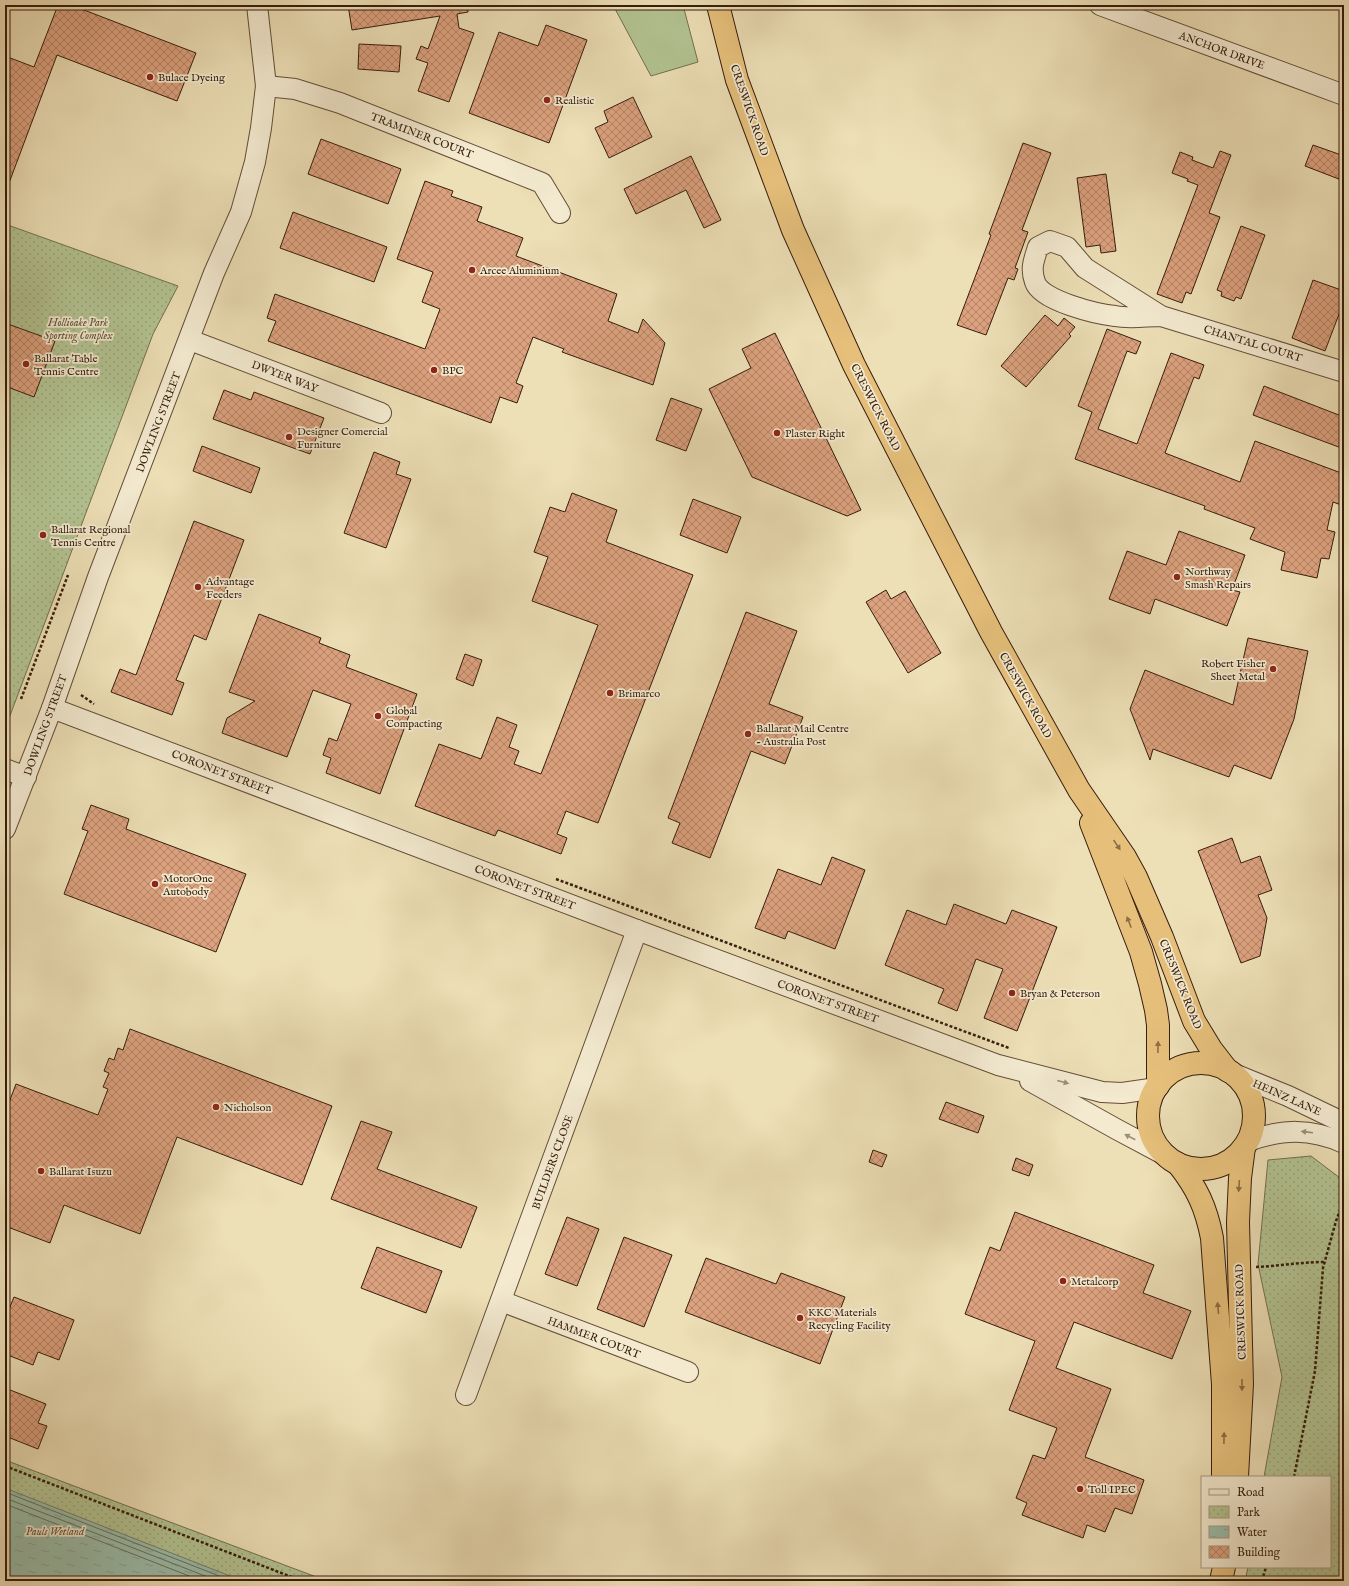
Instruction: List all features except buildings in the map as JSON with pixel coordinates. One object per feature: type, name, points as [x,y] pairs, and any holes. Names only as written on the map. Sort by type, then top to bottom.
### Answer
[{"type":"highway","name":"CRESWICK ROAD","points":[[719,9],[737,80],[793,230],[854,365],[991,632],[1079,790],[1122,853],[1136,877],[1162,936],[1194,1021],[1211,1049],[1228,1072]]},
{"type":"highway","name":"CRESWICK ROAD","points":[[1079,790],[1141,952],[1150,984],[1158,1025],[1157,1087]]},
{"type":"highway","points":[[1193,1064],[1211,1065],[1228,1072],[1243,1086],[1252,1103],[1253,1122],[1246,1144],[1230,1160],[1214,1167],[1195,1168],[1171,1159],[1153,1138],[1149,1126],[1149,1106],[1157,1087],[1175,1070],[1193,1064]]},
{"type":"highway","name":"CRESWICK ROAD","points":[[1237,1476],[1242,1384],[1238,1268],[1239,1189],[1246,1144]]},
{"type":"highway","name":"CRESWICK ROAD","points":[[1171,1159],[1190,1179],[1202,1199],[1212,1238],[1223,1384],[1223,1476]]},
{"type":"highway","points":[[1216,1581],[1217,1568]]},
{"type":"highway","points":[[1221,1581],[1224,1568]]},
{"type":"street","name":"DOWLING STREET","points":[[5,829],[52,708],[98,578],[190,340],[214,273],[241,212],[255,162],[266,86],[256,5]]},
{"type":"street","name":"ANCHOR DRIVE","points":[[1100,5],[1344,95]]},
{"type":"street","name":"TRAMINER COURT","points":[[266,86],[294,89],[340,103],[542,183],[560,213]]},
{"type":"street","name":"CHANTAL COURT","points":[[1162,316],[1116,317],[1069,305],[1048,295],[1035,284],[1031,267],[1038,247],[1050,241],[1067,247],[1085,268],[1162,316],[1344,372]]},
{"type":"street","name":"DWYER WAY","points":[[190,340],[381,413]]},
{"type":"street","name":"CORONET STREET","points":[[52,708],[998,1065],[1102,1092],[1122,1094],[1157,1087]]},
{"type":"street","points":[[5,769],[26,777]]},
{"type":"street","name":"BUILDERS CLOSE","points":[[466,1395],[637,930]]},
{"type":"street","name":"CORONET STREET","points":[[998,1065],[1171,1159]]},
{"type":"street","name":"HEINZ LANE","points":[[1228,1072],[1288,1096],[1344,1124]]},
{"type":"street","name":"HEINZ LANE","points":[[1246,1144],[1278,1133],[1305,1131],[1326,1136],[1344,1143]]},
{"type":"street","name":"HAMMER COURT","points":[[501,1301],[688,1372]]},
{"type":"path","points":[[21,699],[68,576]]},
{"type":"path","points":[[81,695],[96,707]]},
{"type":"path","points":[[553,878],[1015,1051]]},
{"type":"path","points":[[1294,1476],[1315,1372],[1322,1277],[1336,1221],[1344,1200]]},
{"type":"path","points":[[1238,1268],[1277,1266],[1300,1262],[1325,1262]]},
{"type":"path","points":[[5,1466],[302,1581]]},
{"type":"path","points":[[1262,1581],[1266,1568]]},
{"type":"green space","points":[[613,5],[683,5],[698,62],[651,76]]},
{"type":"green space","name":"Hollioake Park Sporting Complex","points":[[5,224],[178,286],[153,334],[5,729]]},
{"type":"green space","points":[[1311,1156],[1344,1181],[1344,1581],[1245,1581],[1248,1568],[1331,1568],[1331,1476],[1264,1476],[1282,1377],[1258,1264],[1268,1160]]},
{"type":"green space","name":"Pauls Wetland","points":[[5,1460],[327,1581],[5,1581]]},
{"type":"water","points":[[5,1488],[243,1581],[5,1581]]},
{"type":"place","name":"Bulace Dyeing","points":[[150,77]]},
{"type":"place","name":"Realistic","points":[[547,100]]},
{"type":"place","name":"Arcee Aluminium","points":[[472,270]]},
{"type":"place","name":"Ballarat Table Tennis Centre","points":[[26,364]]},
{"type":"place","name":"BPC","points":[[434,370]]},
{"type":"place","name":"Plaster Right","points":[[777,433]]},
{"type":"place","name":"Designer Comercial Furniture","points":[[289,437]]},
{"type":"place","name":"Ballarat Regional Tennis Centre","points":[[43,535]]},
{"type":"place","name":"Northway Smash Repairs","points":[[1177,577]]},
{"type":"place","name":"Advantage Feeders","points":[[198,587]]},
{"type":"place","name":"Robert Fisher Sheet Metal","points":[[1273,669]]},
{"type":"place","name":"Brimarco","points":[[610,693]]},
{"type":"place","name":"Global Compacting","points":[[378,716]]},
{"type":"place","name":"Ballarat Mail Centre - Australia Post","points":[[748,734]]},
{"type":"place","name":"MotorOne Autobody","points":[[155,884]]},
{"type":"place","name":"Bryan & Peterson","points":[[1012,993]]},
{"type":"place","name":"Nicholson","points":[[216,1107]]},
{"type":"place","name":"Ballarat Isuzu","points":[[41,1171]]},
{"type":"place","name":"Metalcorp","points":[[1063,1281]]},
{"type":"place","name":"KKC Materials Recycling Facility","points":[[800,1318]]},
{"type":"place","name":"Toll IPEC","points":[[1080,1489]]}]
